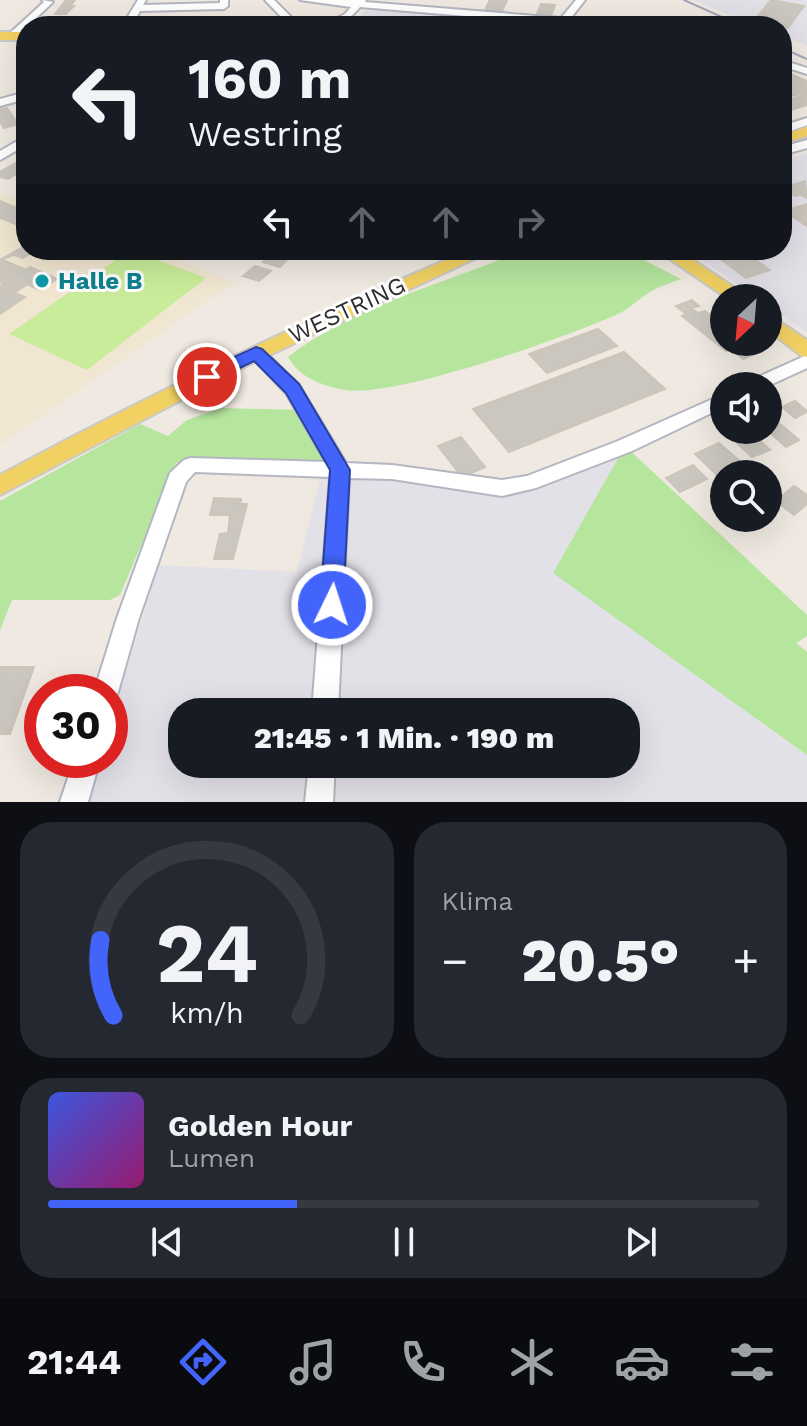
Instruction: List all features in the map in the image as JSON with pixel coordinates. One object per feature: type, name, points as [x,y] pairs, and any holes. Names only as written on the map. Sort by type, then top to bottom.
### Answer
[{"type":"main road","name":"WESTRING","points":[[0,486],[115,423],[256,353],[462,260]]},
{"type":"main road","points":[[673,260],[708,277]]},
{"type":"main road","points":[[682,260],[719,284]]},
{"type":"main road","points":[[782,331],[807,350]]},
{"type":"street","points":[[31,16],[49,2],[46,0]]},
{"type":"street","points":[[140,4],[224,6],[224,0]]},
{"type":"street","points":[[269,0],[285,16]]},
{"type":"street","points":[[304,0],[520,16]]},
{"type":"street","points":[[568,16],[581,0]]},
{"type":"street","points":[[256,353],[293,389],[340,470],[326,698]]},
{"type":"street","points":[[782,373],[807,361]]},
{"type":"street","points":[[111,674],[177,478],[191,465],[392,472],[502,488],[529,483],[625,446],[710,407]]},
{"type":"street","points":[[74,802],[81,778]]},
{"type":"street","points":[[319,802],[321,778]]},
{"type":"shaded area","points":[[692,0],[807,0],[807,46],[792,40],[792,16],[732,16]]},
{"type":"shaded area","points":[[372,6],[486,16],[359,16]]},
{"type":"shaded area","points":[[807,153],[807,333],[782,315],[782,284],[737,284],[701,260],[792,260],[792,158]]},
{"type":"shaded area","points":[[0,193],[16,199],[16,260],[177,260],[234,282],[0,445]]},
{"type":"shaded area","points":[[625,446],[759,722],[807,755],[807,802],[87,802],[94,778],[128,778],[128,674],[125,674],[159,565],[297,572],[322,471],[490,485],[566,469]]},
{"type":"green space","points":[[116,260],[157,260],[206,278],[87,370],[9,334]]},
{"type":"green space","points":[[497,260],[644,260],[681,279],[651,292],[622,312],[564,335],[484,363],[403,385],[369,390],[336,388],[305,375],[288,357],[343,323],[402,296]]},
{"type":"green space","points":[[222,408],[299,410],[328,461],[208,459],[176,463],[120,595],[110,600],[12,600],[0,630],[0,501],[140,424],[168,436],[187,420]]},
{"type":"green space","points":[[625,446],[710,525],[710,532],[718,532],[807,615],[807,636],[796,643],[807,652],[807,755],[553,573]]},
{"type":"building","points":[[66,0],[75,0],[70,6],[74,6],[66,14],[55,14]]},
{"type":"building","points":[[490,0],[507,0],[502,11],[485,10]]},
{"type":"building","points":[[771,0],[804,6],[792,22],[792,16],[758,16]]},
{"type":"building","points":[[541,4],[555,5],[551,16],[537,14]]},
{"type":"building","points":[[792,74],[807,81],[807,92],[792,96]]},
{"type":"building","points":[[807,94],[807,105],[792,110],[792,99]]},
{"type":"building","points":[[7,108],[16,125],[4,128],[0,122],[0,109]]},
{"type":"building","points":[[16,163],[16,174],[8,179],[0,177],[0,172]]},
{"type":"building","points":[[805,181],[807,198],[792,194],[792,185]]},
{"type":"building","points":[[0,201],[16,208],[16,217],[8,221],[0,218]]},
{"type":"building","points":[[807,204],[807,226],[792,216],[792,209]]},
{"type":"building","points":[[0,259],[5,261],[17,266],[0,277]]},
{"type":"building","points":[[265,260],[286,260],[280,267],[263,262]]},
{"type":"building","points":[[722,260],[756,260],[770,270],[746,278]]},
{"type":"building","points":[[17,266],[26,270],[4,284],[0,282],[0,277]]},
{"type":"building","points":[[255,266],[271,271],[259,281],[243,276]]},
{"type":"building","points":[[30,267],[44,273],[14,293],[10,291],[0,297],[0,286]]},
{"type":"building","name":"Halle B","points":[[44,273],[57,279],[40,290],[27,284]]},
{"type":"building","points":[[10,291],[25,297],[0,314],[0,297]]},
{"type":"building","points":[[692,300],[699,306],[691,308],[710,315],[710,338],[682,316],[686,314],[676,306]]},
{"type":"building","points":[[598,329],[617,346],[547,373],[529,354]]},
{"type":"building","points":[[624,352],[665,389],[509,452],[473,409]]},
{"type":"building","points":[[795,401],[807,412],[795,418],[782,407]]},
{"type":"building","points":[[782,426],[799,440],[786,447],[782,443]]},
{"type":"building","points":[[461,437],[485,467],[462,477],[438,446]]},
{"type":"building","points":[[720,444],[738,460],[710,460],[710,468],[695,454]]},
{"type":"building","points":[[738,444],[764,444],[770,450],[752,457]]},
{"type":"building","points":[[693,465],[707,479],[680,492],[666,478]]},
{"type":"building","points":[[794,486],[807,495],[807,504],[794,515],[782,506],[782,496]]},
{"type":"building","points":[[214,498],[241,499],[240,504],[247,504],[233,559],[214,559],[220,534],[228,533],[230,515],[210,515]]},
{"type":"building","points":[[0,667],[34,667],[31,674],[24,674],[24,695],[10,734],[0,734]]},
{"type":"railway","points":[[684,0],[720,16]]},
{"type":"railway","points":[[792,52],[807,59]]},
{"type":"place","name":"Halle B","points":[[42,281]]},
{"type":"route","points":[[207,377],[256,353],[293,389],[340,470],[332,605]]}]
